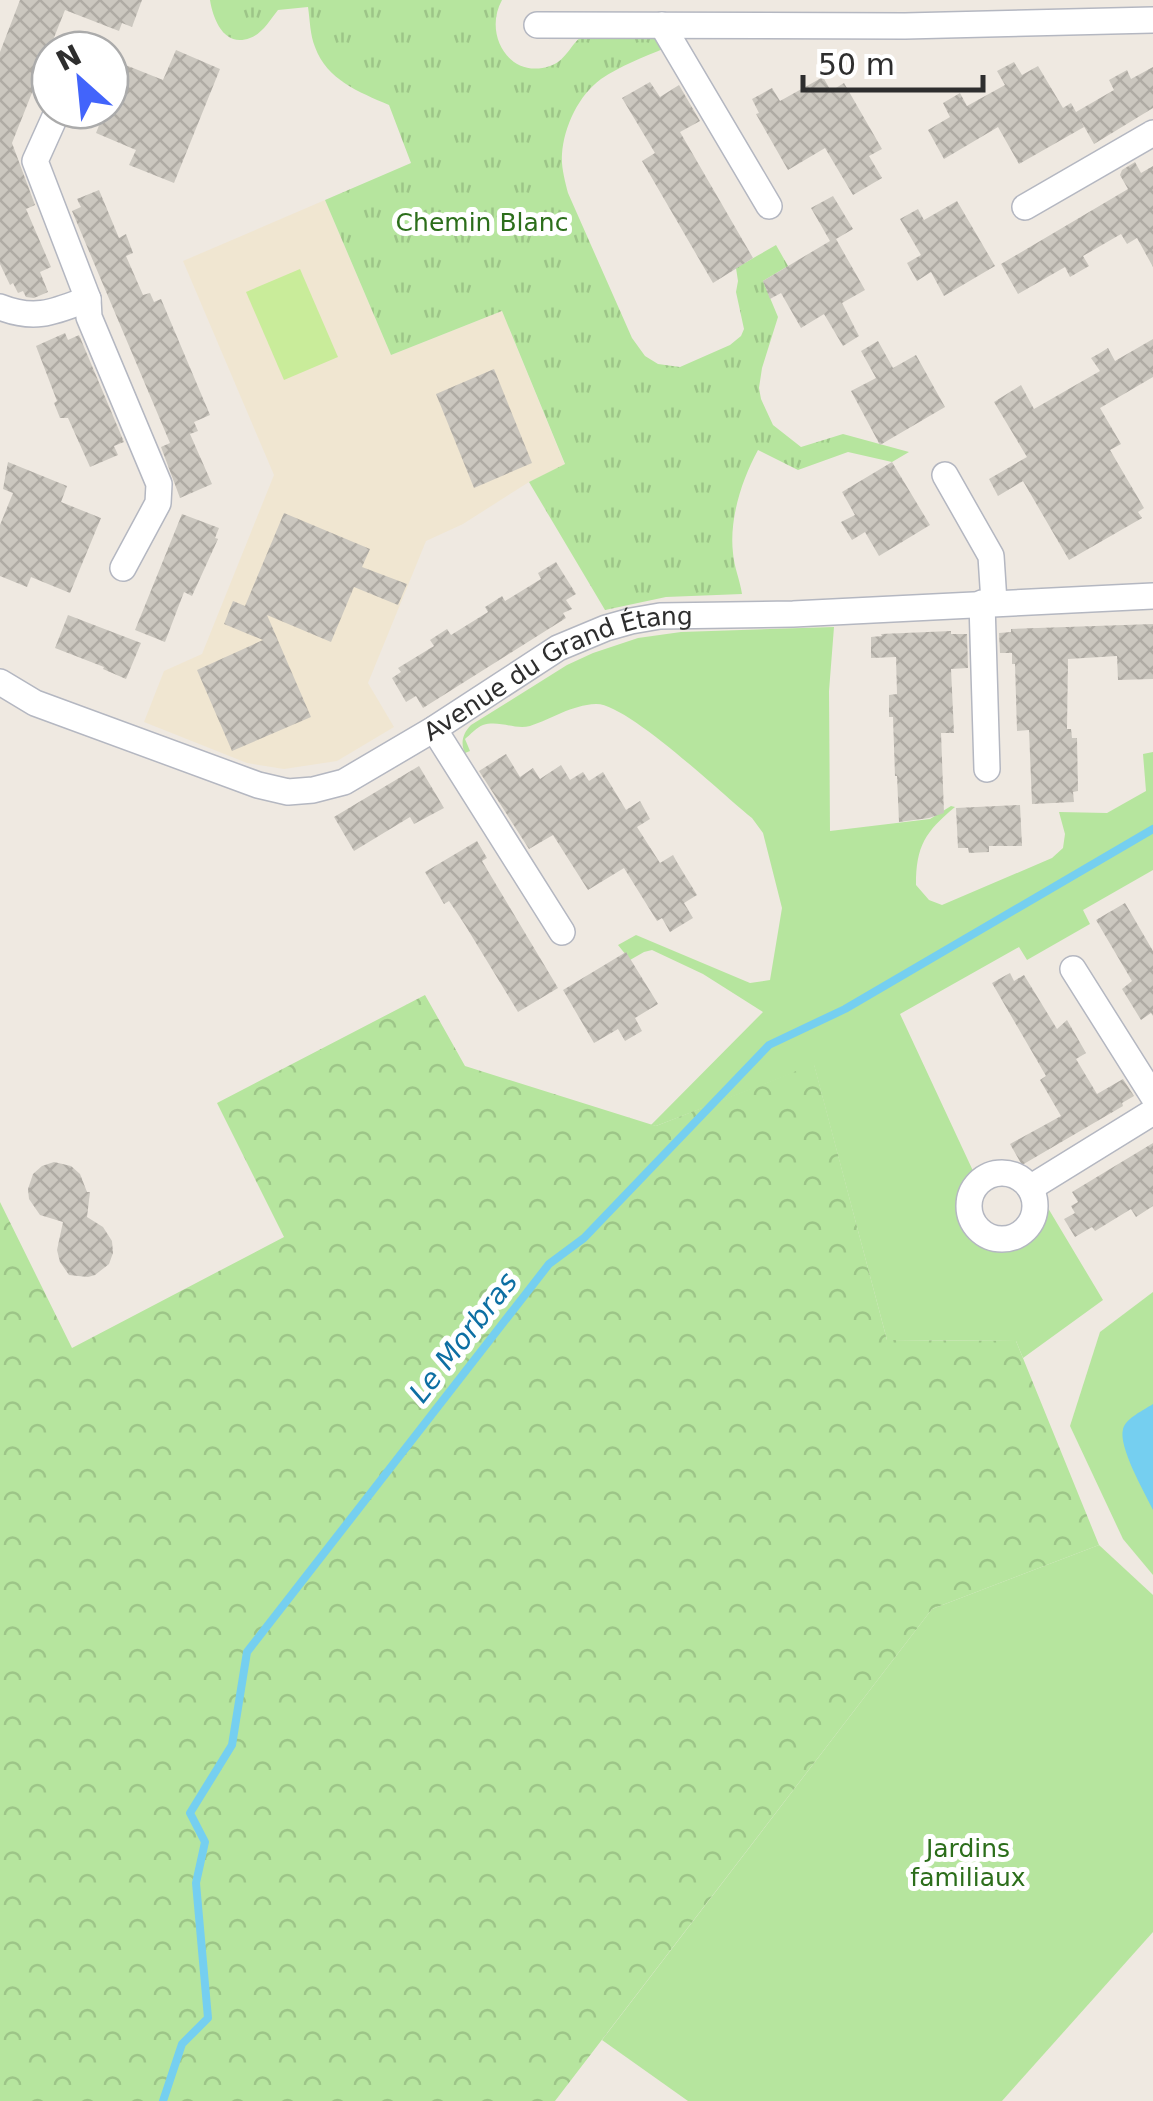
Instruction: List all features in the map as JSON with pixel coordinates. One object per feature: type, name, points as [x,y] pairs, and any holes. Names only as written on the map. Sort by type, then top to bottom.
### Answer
[{"type":"street","points":[[536,26],[905,13],[1153,20]]},
{"type":"street","points":[[662,24],[769,206]]},
{"type":"street","points":[[49,130],[35,160],[88,299],[90,317],[158,484],[158,502],[123,568]]},
{"type":"street","points":[[1025,208],[1153,133]]},
{"type":"street","points":[[0,307],[18,314],[46,315],[88,299]]},
{"type":"street","points":[[946,475],[992,556],[987,769]]},
{"type":"street","name":"Avenue du Grand Étang","points":[[0,682],[35,703],[258,786],[288,792],[344,782],[558,648],[632,620],[1153,596]]},
{"type":"street","points":[[434,729],[562,932]]},
{"type":"street","points":[[1073,969],[1153,1096]]},
{"type":"street","points":[[1030,1188],[1153,1112]]},
{"type":"shaded area","points":[[325,200],[391,355],[502,311],[565,465],[426,541],[368,683],[394,727],[337,761],[284,769],[247,763],[144,722],[164,671],[202,654],[274,475],[183,261]]},
{"type":"green space","name":"Chemin Blanc","points":[[210,0],[502,0],[496,27],[503,51],[512,60],[535,69],[556,63],[586,34],[651,33],[665,48],[616,70],[593,86],[574,112],[562,154],[568,193],[632,338],[645,356],[658,364],[680,367],[730,345],[744,329],[736,292],[736,268],[776,245],[788,266],[763,281],[778,317],[759,388],[773,425],[801,447],[843,434],[909,452],[892,462],[848,452],[798,470],[758,450],[742,486],[733,527],[734,558],[742,594],[666,597],[605,610],[529,482],[565,464],[502,311],[391,355],[325,200],[411,163],[389,105],[345,84],[327,68],[313,42],[308,7],[278,10],[258,33],[241,40],[221,30]]},
{"type":"green space","points":[[300,269],[338,357],[284,380],[246,292]]},
{"type":"green space","points":[[834,627],[829,691],[830,831],[930,819],[955,807],[929,832],[920,850],[916,885],[929,900],[942,905],[1052,858],[1063,848],[1065,834],[1059,812],[1107,813],[1146,791],[1143,754],[1153,752],[1153,870],[1083,910],[1090,924],[1027,960],[1019,947],[900,1014],[974,1173],[962,1189],[958,1206],[970,1236],[983,1246],[1015,1249],[1037,1231],[1045,1203],[1103,1300],[1023,1358],[1016,1341],[887,1340],[814,1065],[651,1125],[763,1012],[703,974],[652,950],[630,960],[618,945],[636,935],[750,983],[770,980],[782,908],[763,833],[752,818],[651,734],[629,718],[596,704],[530,726],[483,725],[465,739],[470,751],[465,753],[463,749],[463,738],[471,725],[567,665],[638,638],[681,632]]},
{"type":"green space","points":[[425,995],[465,1066],[656,1126],[814,1064],[887,1340],[1016,1341],[1099,1545],[932,1609],[555,2101],[0,2101],[0,1202],[72,1348],[284,1237],[217,1103]]},
{"type":"green space","points":[[1153,1292],[1153,1575],[1123,1539],[1070,1426],[1100,1332]]},
{"type":"green space","name":"Jardins familiaux","points":[[1099,1545],[1153,1595],[1153,1932],[1002,2101],[688,2101],[602,2040],[932,1609]]},
{"type":"water","points":[[1153,1404],[1153,1510],[1128,1458],[1123,1429]]},
{"type":"building","points":[[20,0],[142,0],[132,27],[122,23],[116,30],[65,10],[57,30],[30,30],[30,98],[12,143],[35,205],[26,209],[51,267],[40,272],[48,292],[34,298],[26,297],[23,291],[18,293],[13,283],[10,285],[0,264],[0,52]]},
{"type":"building","points":[[176,50],[220,69],[174,183],[129,165],[136,150],[96,133],[130,130],[130,67],[163,80]]},
{"type":"building","points":[[1014,62],[1022,75],[1038,66],[1063,108],[1071,103],[1076,112],[1114,90],[1109,80],[1127,70],[1131,79],[1153,67],[1153,108],[1094,144],[1077,114],[1084,127],[1019,164],[998,127],[944,159],[928,130],[950,117],[943,103],[960,93],[967,106],[1005,85],[997,71]]},
{"type":"building","points":[[823,77],[831,91],[844,83],[882,149],[869,156],[882,178],[853,195],[825,148],[788,170],[756,114],[759,113],[752,99],[772,88],[780,101]]},
{"type":"building","points":[[650,82],[660,97],[679,85],[700,121],[680,132],[753,258],[713,283],[642,161],[655,153],[622,98]]},
{"type":"building","points":[[1135,162],[1141,173],[1153,166],[1153,267],[1137,238],[1127,244],[1121,234],[1083,256],[1089,266],[1070,277],[1065,267],[1018,294],[1001,264],[1128,189],[1120,175]]},
{"type":"building","points":[[99,190],[119,238],[126,234],[133,253],[126,256],[143,295],[150,293],[154,302],[161,299],[210,415],[194,422],[198,431],[190,434],[212,484],[180,498],[161,447],[170,443],[72,211],[81,207],[77,199]]},
{"type":"building","points":[[833,196],[853,229],[836,239],[865,290],[842,303],[859,336],[843,346],[824,314],[801,328],[781,293],[770,299],[763,281],[830,241],[811,208]]},
{"type":"building","points":[[957,201],[995,266],[944,296],[931,272],[917,281],[907,263],[921,255],[900,219],[918,209],[924,220]]},
{"type":"building","points":[[65,333],[68,340],[79,335],[124,442],[114,446],[118,455],[90,467],[68,418],[60,418],[36,346]]},
{"type":"building","points":[[1153,339],[1153,377],[1100,408],[1121,444],[1110,450],[1144,508],[1138,512],[1142,518],[1069,560],[1023,481],[998,496],[989,479],[1027,457],[994,402],[1021,385],[1034,409],[1100,371],[1091,358],[1108,348],[1115,361]]},
{"type":"building","points":[[878,341],[893,368],[916,355],[945,407],[880,445],[851,391],[876,378],[861,351]]},
{"type":"building","points":[[494,369],[532,463],[474,488],[436,394]]},
{"type":"building","points":[[8,462],[67,486],[61,502],[101,518],[70,593],[31,577],[27,587],[0,576],[0,525],[13,493],[3,489]]},
{"type":"building","points":[[892,462],[930,525],[879,556],[865,532],[852,540],[841,522],[855,515],[842,492]]},
{"type":"building","points":[[284,513],[370,549],[362,567],[407,584],[398,605],[354,587],[331,642],[267,615],[311,717],[232,751],[197,670],[263,640],[224,624],[233,601],[245,606]]},
{"type":"building","points":[[182,514],[219,528],[215,538],[218,539],[192,596],[184,592],[165,642],[135,630]]},
{"type":"building","points":[[556,562],[576,594],[566,600],[572,609],[563,613],[566,618],[423,708],[416,696],[406,702],[392,678],[401,672],[398,668],[434,646],[430,640],[447,629],[451,635],[488,612],[485,607],[502,596],[505,601],[541,579],[538,573]]},
{"type":"building","points":[[68,615],[141,643],[126,679],[55,648]]},
{"type":"building","points":[[1153,624],[1153,679],[1118,680],[1117,656],[1068,659],[1067,729],[1071,729],[1072,738],[1077,738],[1078,791],[1073,792],[1074,802],[1032,804],[1029,730],[1017,731],[1015,664],[1012,653],[1000,653],[999,633],[1011,629]]},
{"type":"building","points":[[951,631],[967,634],[968,668],[951,669],[954,733],[941,733],[944,813],[899,822],[893,717],[889,717],[889,695],[897,694],[896,657],[871,658],[871,637]]},
{"type":"building","points":[[506,754],[520,777],[533,768],[540,779],[561,765],[570,780],[583,772],[589,781],[603,772],[626,810],[640,801],[650,819],[637,827],[660,863],[673,855],[697,895],[684,903],[693,918],[670,932],[662,918],[657,921],[624,868],[588,890],[553,835],[529,849],[479,771]]},
{"type":"building","points":[[419,766],[444,808],[414,824],[410,817],[354,851],[334,817]]},
{"type":"building","points":[[1020,805],[1022,846],[989,846],[989,852],[969,853],[968,848],[958,848],[956,808]]},
{"type":"building","points":[[477,841],[487,858],[482,861],[558,988],[518,1012],[465,925],[449,901],[444,904],[425,872]]},
{"type":"building","points":[[1125,903],[1153,951],[1153,1016],[1151,1013],[1141,1020],[1122,989],[1132,981],[1096,920]]},
{"type":"building","points":[[626,952],[658,1004],[635,1018],[642,1031],[625,1041],[618,1029],[594,1043],[563,990]]},
{"type":"building","points":[[1010,973],[1014,981],[1024,975],[1057,1029],[1067,1020],[1086,1053],[1076,1059],[1097,1094],[1123,1079],[1134,1096],[1022,1165],[1010,1144],[1061,1116],[1040,1080],[1046,1076],[992,983]]},
{"type":"building","points":[[1153,1143],[1153,1206],[1136,1217],[1131,1209],[1095,1231],[1092,1227],[1075,1237],[1064,1219],[1075,1213],[1071,1206],[1078,1202],[1072,1192]]},
{"type":"building","points":[[54,1162],[71,1166],[80,1174],[90,1192],[87,1217],[103,1227],[112,1241],[109,1264],[95,1275],[69,1275],[57,1250],[63,1222],[40,1215],[29,1199],[33,1174]]},
{"type":"waterway","name":"Le Morbras","points":[[163,2101],[182,2044],[208,2018],[196,1883],[205,1842],[190,1813],[232,1745],[247,1652],[549,1264],[584,1238],[769,1045],[845,1009],[1153,829]]}]
